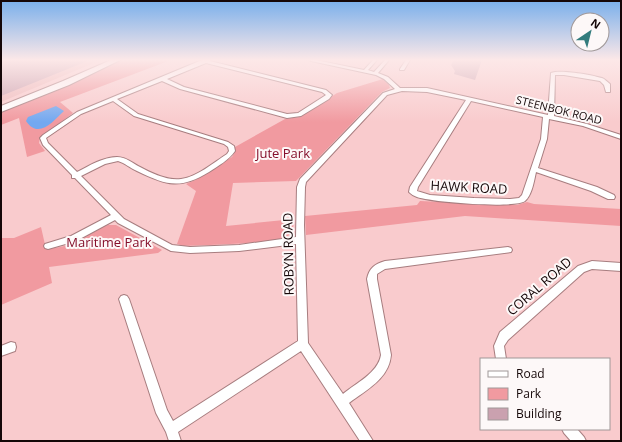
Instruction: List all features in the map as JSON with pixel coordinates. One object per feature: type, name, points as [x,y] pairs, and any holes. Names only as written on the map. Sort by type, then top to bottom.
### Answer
[{"type":"street","points":[[1,109],[72,81]]},
{"type":"street","points":[[158,81],[74,115],[43,138],[45,144],[75,176],[125,224],[170,248],[178,250],[239,248],[300,240]]},
{"type":"street","points":[[166,81],[182,88],[286,116],[299,115],[327,98],[329,95],[324,91],[283,81]]},
{"type":"street","points":[[389,81],[398,89]]},
{"type":"street","name":"HAWK ROAD","points":[[470,99],[414,187],[413,192],[424,197],[516,202],[524,199],[544,139],[549,116],[552,81]]},
{"type":"street","name":"HAWK ROAD","points":[[603,81],[606,84],[608,91]]},
{"type":"street","name":"STEENBOK ROAD","points":[[398,89],[421,89],[549,116],[590,126],[621,137]]},
{"type":"street","name":"ROBYN ROAD","points":[[303,344],[300,187],[303,181],[386,94],[398,89]]},
{"type":"street","points":[[75,176],[110,160],[118,159],[124,160],[133,167],[168,180],[181,182],[193,178],[229,155],[232,151],[231,146],[226,143],[136,115],[113,99]]},
{"type":"street","points":[[534,169],[594,189],[611,197]]},
{"type":"street","points":[[48,246],[73,239],[116,216]]},
{"type":"street","points":[[341,402],[379,373],[385,363],[386,355],[372,279],[373,273],[377,268],[385,265],[508,250]]},
{"type":"street","name":"CORAL ROAD","points":[[501,358],[499,346],[504,336],[580,269],[592,265],[621,267]]},
{"type":"street","points":[[124,299],[162,413],[171,429],[175,441]]},
{"type":"street","points":[[171,429],[303,344],[367,441]]},
{"type":"street","points":[[569,430],[580,441]]},
{"type":"shaded area","points":[[1,81],[52,81],[1,102]]},
{"type":"green space","points":[[78,81],[116,81],[60,102],[73,113],[40,138],[39,143],[45,151],[27,157],[19,118],[1,125],[1,112]]},
{"type":"green space","name":"Jute Park","points":[[378,81],[385,81],[390,88],[382,92],[296,181],[233,183],[226,226],[294,219],[292,230],[288,236],[270,241],[239,244],[184,246],[177,244],[196,191],[186,184],[232,157],[235,152],[235,147],[285,119],[300,117],[337,93]]},
{"type":"green space","points":[[420,201],[508,205],[517,205],[527,202],[534,204],[621,209],[621,226],[465,216],[306,235],[305,216],[417,205]]},
{"type":"green space","name":"Maritime Park","points":[[108,225],[116,225],[162,250],[158,253],[49,267],[52,283],[1,305],[1,238],[14,238],[41,227],[46,249],[56,248],[72,243]]},
{"type":"water","points":[[56,106],[64,111],[46,127],[36,129],[26,121],[28,117]]},
{"type":"building","points":[[1,81],[39,81],[1,96]]}]
